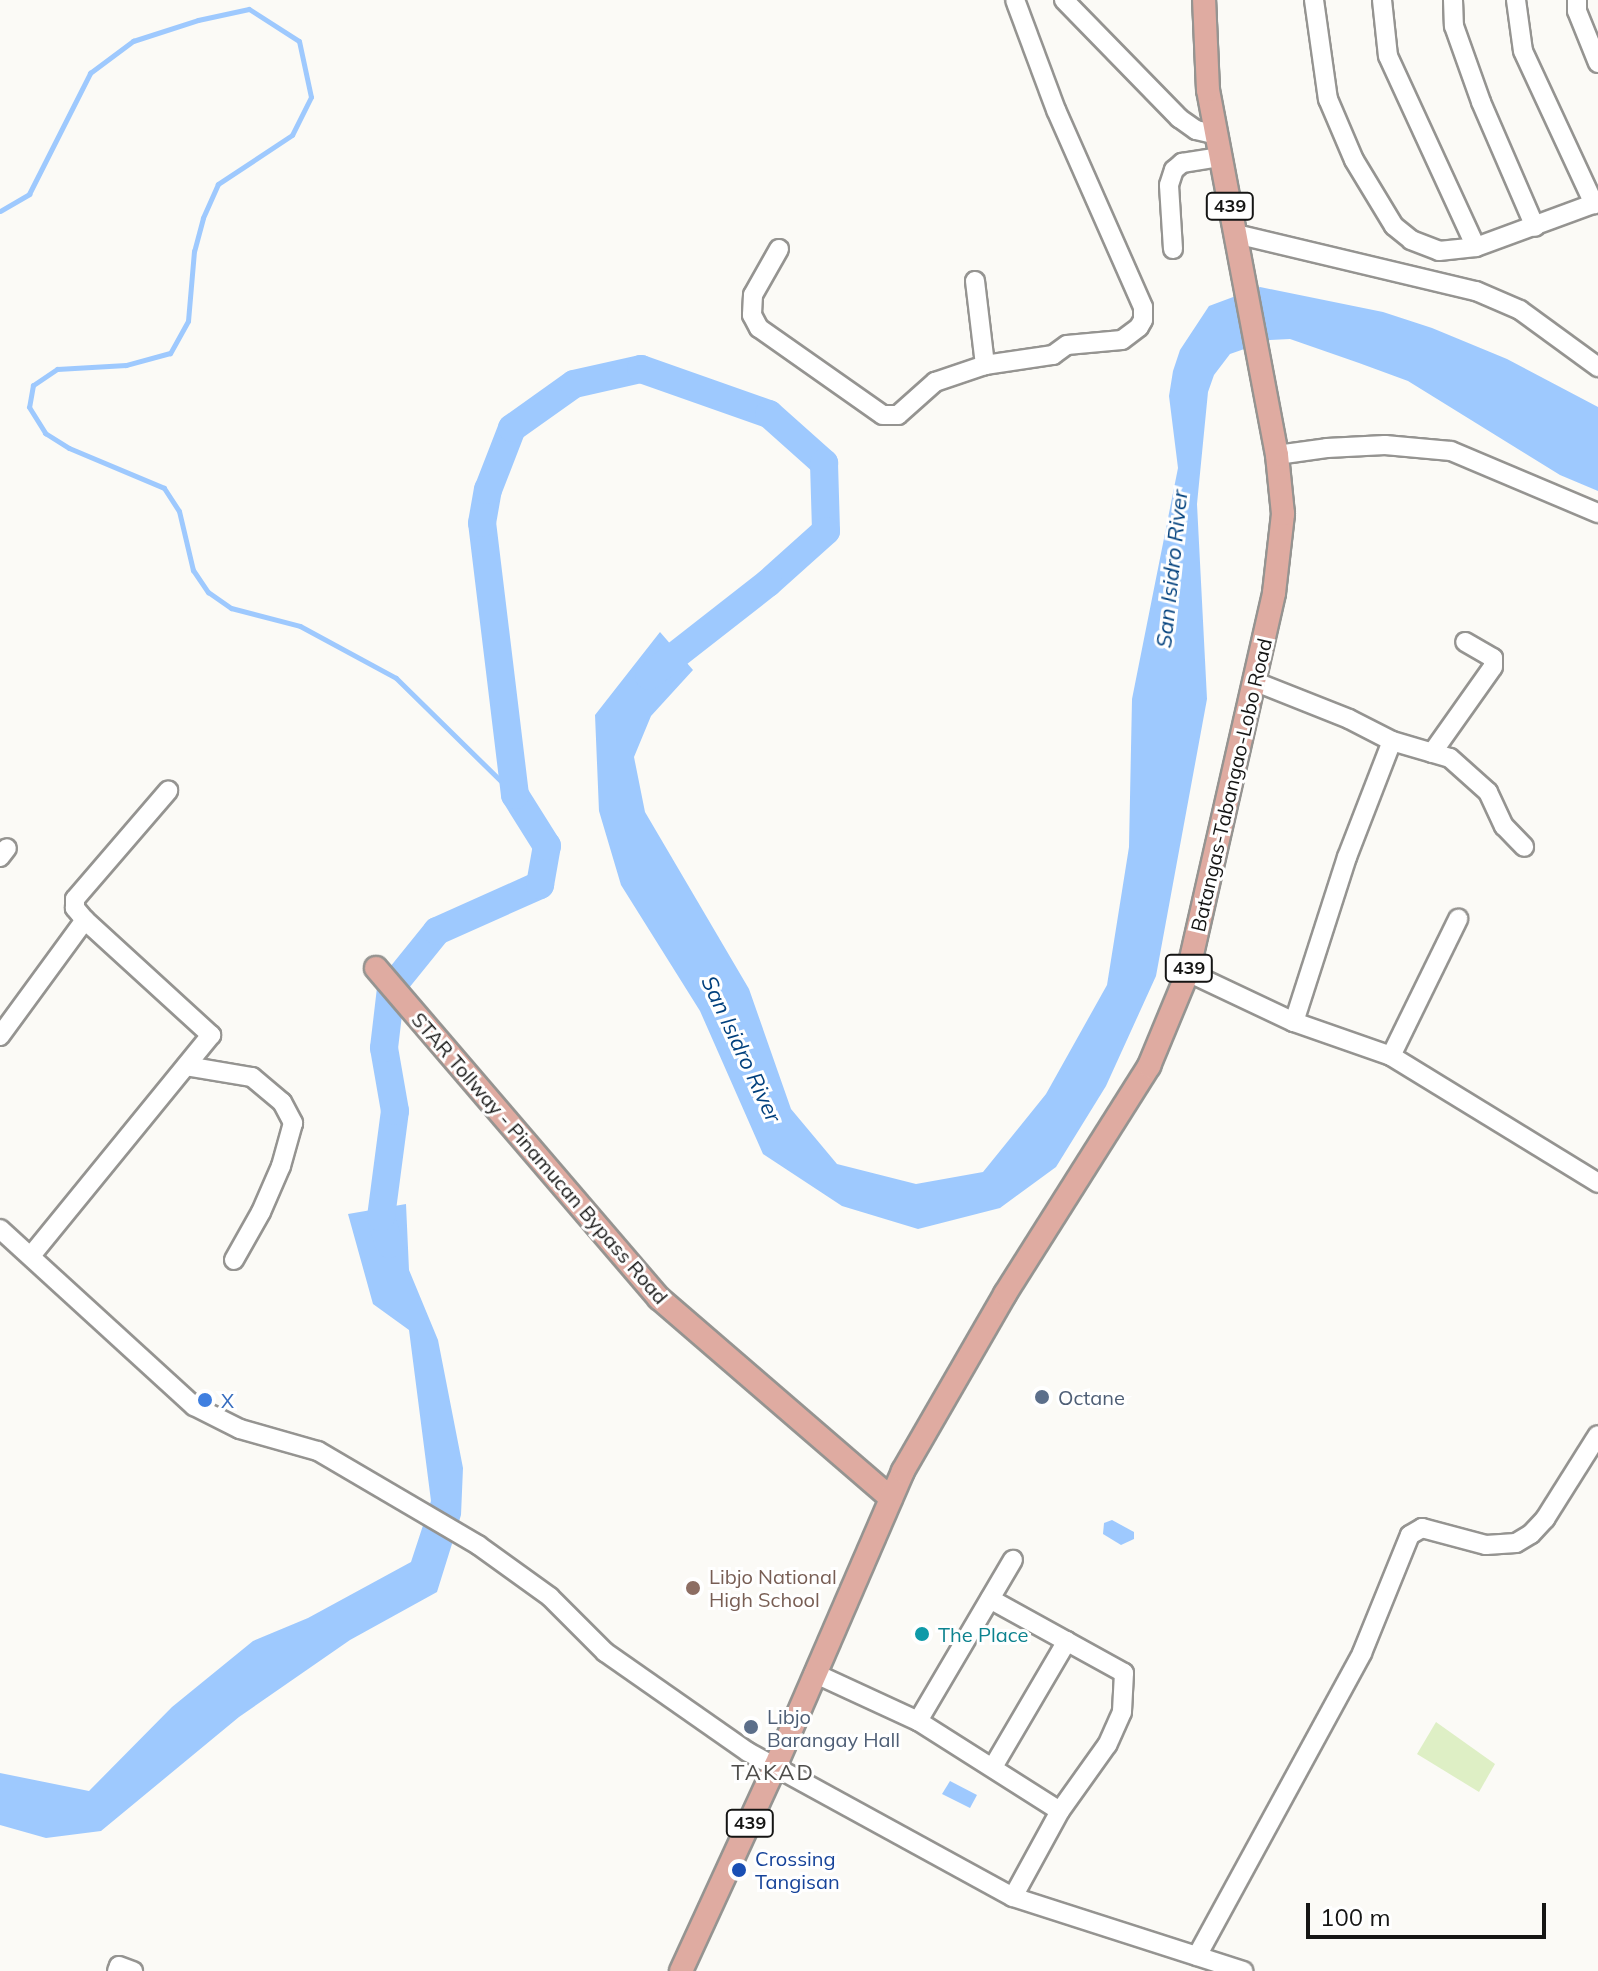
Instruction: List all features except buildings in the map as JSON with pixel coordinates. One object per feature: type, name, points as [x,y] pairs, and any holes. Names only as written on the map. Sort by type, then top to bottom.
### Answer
[{"type":"main road","name":"Batangas-Tabangao-Lobo Road","points":[[891,1498],[903,1471],[1005,1294],[1149,1066],[1188,972],[1256,682],[1274,593],[1283,514],[1277,455],[1208,90],[1204,0]]},
{"type":"main road","name":"STAR Tollway - Pinamucan Bypass Road","points":[[376,968],[659,1298],[891,1498]]},
{"type":"main road","name":"439","points":[[681,1971],[775,1767],[891,1498]]},
{"type":"street","points":[[779,249],[753,295],[752,315],[759,328],[883,415],[898,415],[935,382],[985,365],[1053,355],[1067,345],[1122,340],[1139,327],[1145,312],[1056,110],[1015,0]]},
{"type":"street","points":[[1064,0],[1179,118],[1219,146]]},
{"type":"street","points":[[1314,0],[1328,99],[1354,160],[1394,226],[1411,240],[1439,251],[1476,247],[1596,203],[1523,51],[1516,0]]},
{"type":"street","points":[[1382,0],[1388,56],[1476,247]]},
{"type":"street","points":[[1453,0],[1454,26],[1481,102],[1535,227]]},
{"type":"street","points":[[1577,0],[1577,11],[1598,63]]},
{"type":"street","points":[[1173,249],[1169,185],[1174,170],[1182,163],[1219,146]]},
{"type":"street","points":[[1236,234],[1476,291],[1520,310],[1598,367]]},
{"type":"street","points":[[975,281],[985,365]]},
{"type":"street","points":[[1277,455],[1385,445],[1451,451],[1598,513]]},
{"type":"street","points":[[1432,753],[1493,667],[1493,658],[1465,642]]},
{"type":"street","points":[[1256,682],[1349,719],[1392,741],[1450,758],[1488,792],[1504,826],[1524,847]]},
{"type":"street","points":[[1294,1022],[1347,857],[1392,741]]},
{"type":"street","points":[[31,1256],[211,1035],[75,908],[75,899],[168,791]]},
{"type":"street","points":[[1391,1056],[1458,919]]},
{"type":"street","points":[[0,1036],[85,920]]},
{"type":"street","points":[[1188,972],[1294,1022],[1391,1056],[1598,1183]]},
{"type":"street","points":[[186,1066],[252,1077],[282,1102],[293,1123],[281,1166],[261,1212],[234,1260]]},
{"type":"street","points":[[0,1229],[194,1406],[227,1424],[334,1460],[478,1545],[550,1597],[605,1652],[748,1752],[1013,1897],[1243,1971]]},
{"type":"street","points":[[1197,1956],[1362,1653],[1410,1535],[1422,1528],[1486,1545],[1516,1543],[1531,1534],[1545,1519],[1598,1435]]},
{"type":"street","points":[[918,1721],[1013,1560]]},
{"type":"street","points":[[990,1599],[1124,1673],[1122,1712],[1107,1745],[1060,1811],[1013,1897]]},
{"type":"street","points":[[993,1767],[1067,1641]]},
{"type":"street","points":[[814,1673],[918,1721],[1060,1811]]},
{"type":"street","points":[[117,1971],[119,1966],[133,1971]]},
{"type":"green space","points":[[1436,1722],[1495,1764],[1479,1792],[1417,1754]]},
{"type":"water","points":[[1260,287],[1383,312],[1432,328],[1507,359],[1598,407],[1598,491],[1560,475],[1408,381],[1290,339],[1270,340],[1230,354],[1214,375],[1208,392],[1197,504],[1207,699],[1156,976],[1106,1086],[1056,1167],[1000,1208],[918,1229],[842,1206],[763,1154],[700,1011],[621,885],[599,811],[595,715],[660,632],[693,670],[651,716],[634,757],[645,812],[749,989],[791,1109],[837,1164],[916,1184],[983,1172],[1046,1094],[1107,985],[1129,847],[1132,699],[1178,468],[1169,396],[1173,371],[1180,350],[1209,306]]},
{"type":"water","points":[[406,1204],[409,1270],[438,1340],[463,1468],[461,1515],[437,1592],[350,1640],[239,1717],[101,1831],[46,1838],[0,1825],[0,1773],[89,1791],[172,1707],[253,1641],[308,1618],[411,1562],[431,1501],[409,1330],[373,1304],[348,1214]]},
{"type":"water","points":[[1112,1520],[1134,1532],[1134,1539],[1121,1545],[1103,1534],[1104,1523]]},
{"type":"water","points":[[950,1781],[977,1795],[970,1808],[942,1794]]},
{"type":"waterway","points":[[0,211],[29,194],[90,73],[133,41],[198,20],[249,9],[299,41],[311,97],[292,135],[218,184],[203,218],[194,251],[188,321],[170,353],[126,365],[57,369],[33,385],[29,407],[45,433],[69,448],[164,488],[179,511],[193,570],[208,592],[231,608],[300,626],[396,678],[515,795]]},
{"type":"waterway","name":"San Isidro River","points":[[389,1244],[381,1217],[395,1111],[384,1048],[391,988],[437,931],[540,885],[547,846],[515,795],[482,523],[488,490],[512,428],[574,384],[641,369],[769,414],[824,463],[826,531],[768,583],[649,676]]},
{"type":"place","name":"Octane","points":[[1042,1397]]},
{"type":"place","name":"X","points":[[205,1400]]},
{"type":"place","name":"Libjo National High School","points":[[693,1588]]},
{"type":"place","name":"The Place","points":[[922,1634]]},
{"type":"place","name":"Libjo Barangay Hall","points":[[751,1727]]},
{"type":"place","name":"Crossing Tangisan","points":[[739,1870]]},
{"type":"district","name":"TAKAD","points":[[773,1773]]}]
